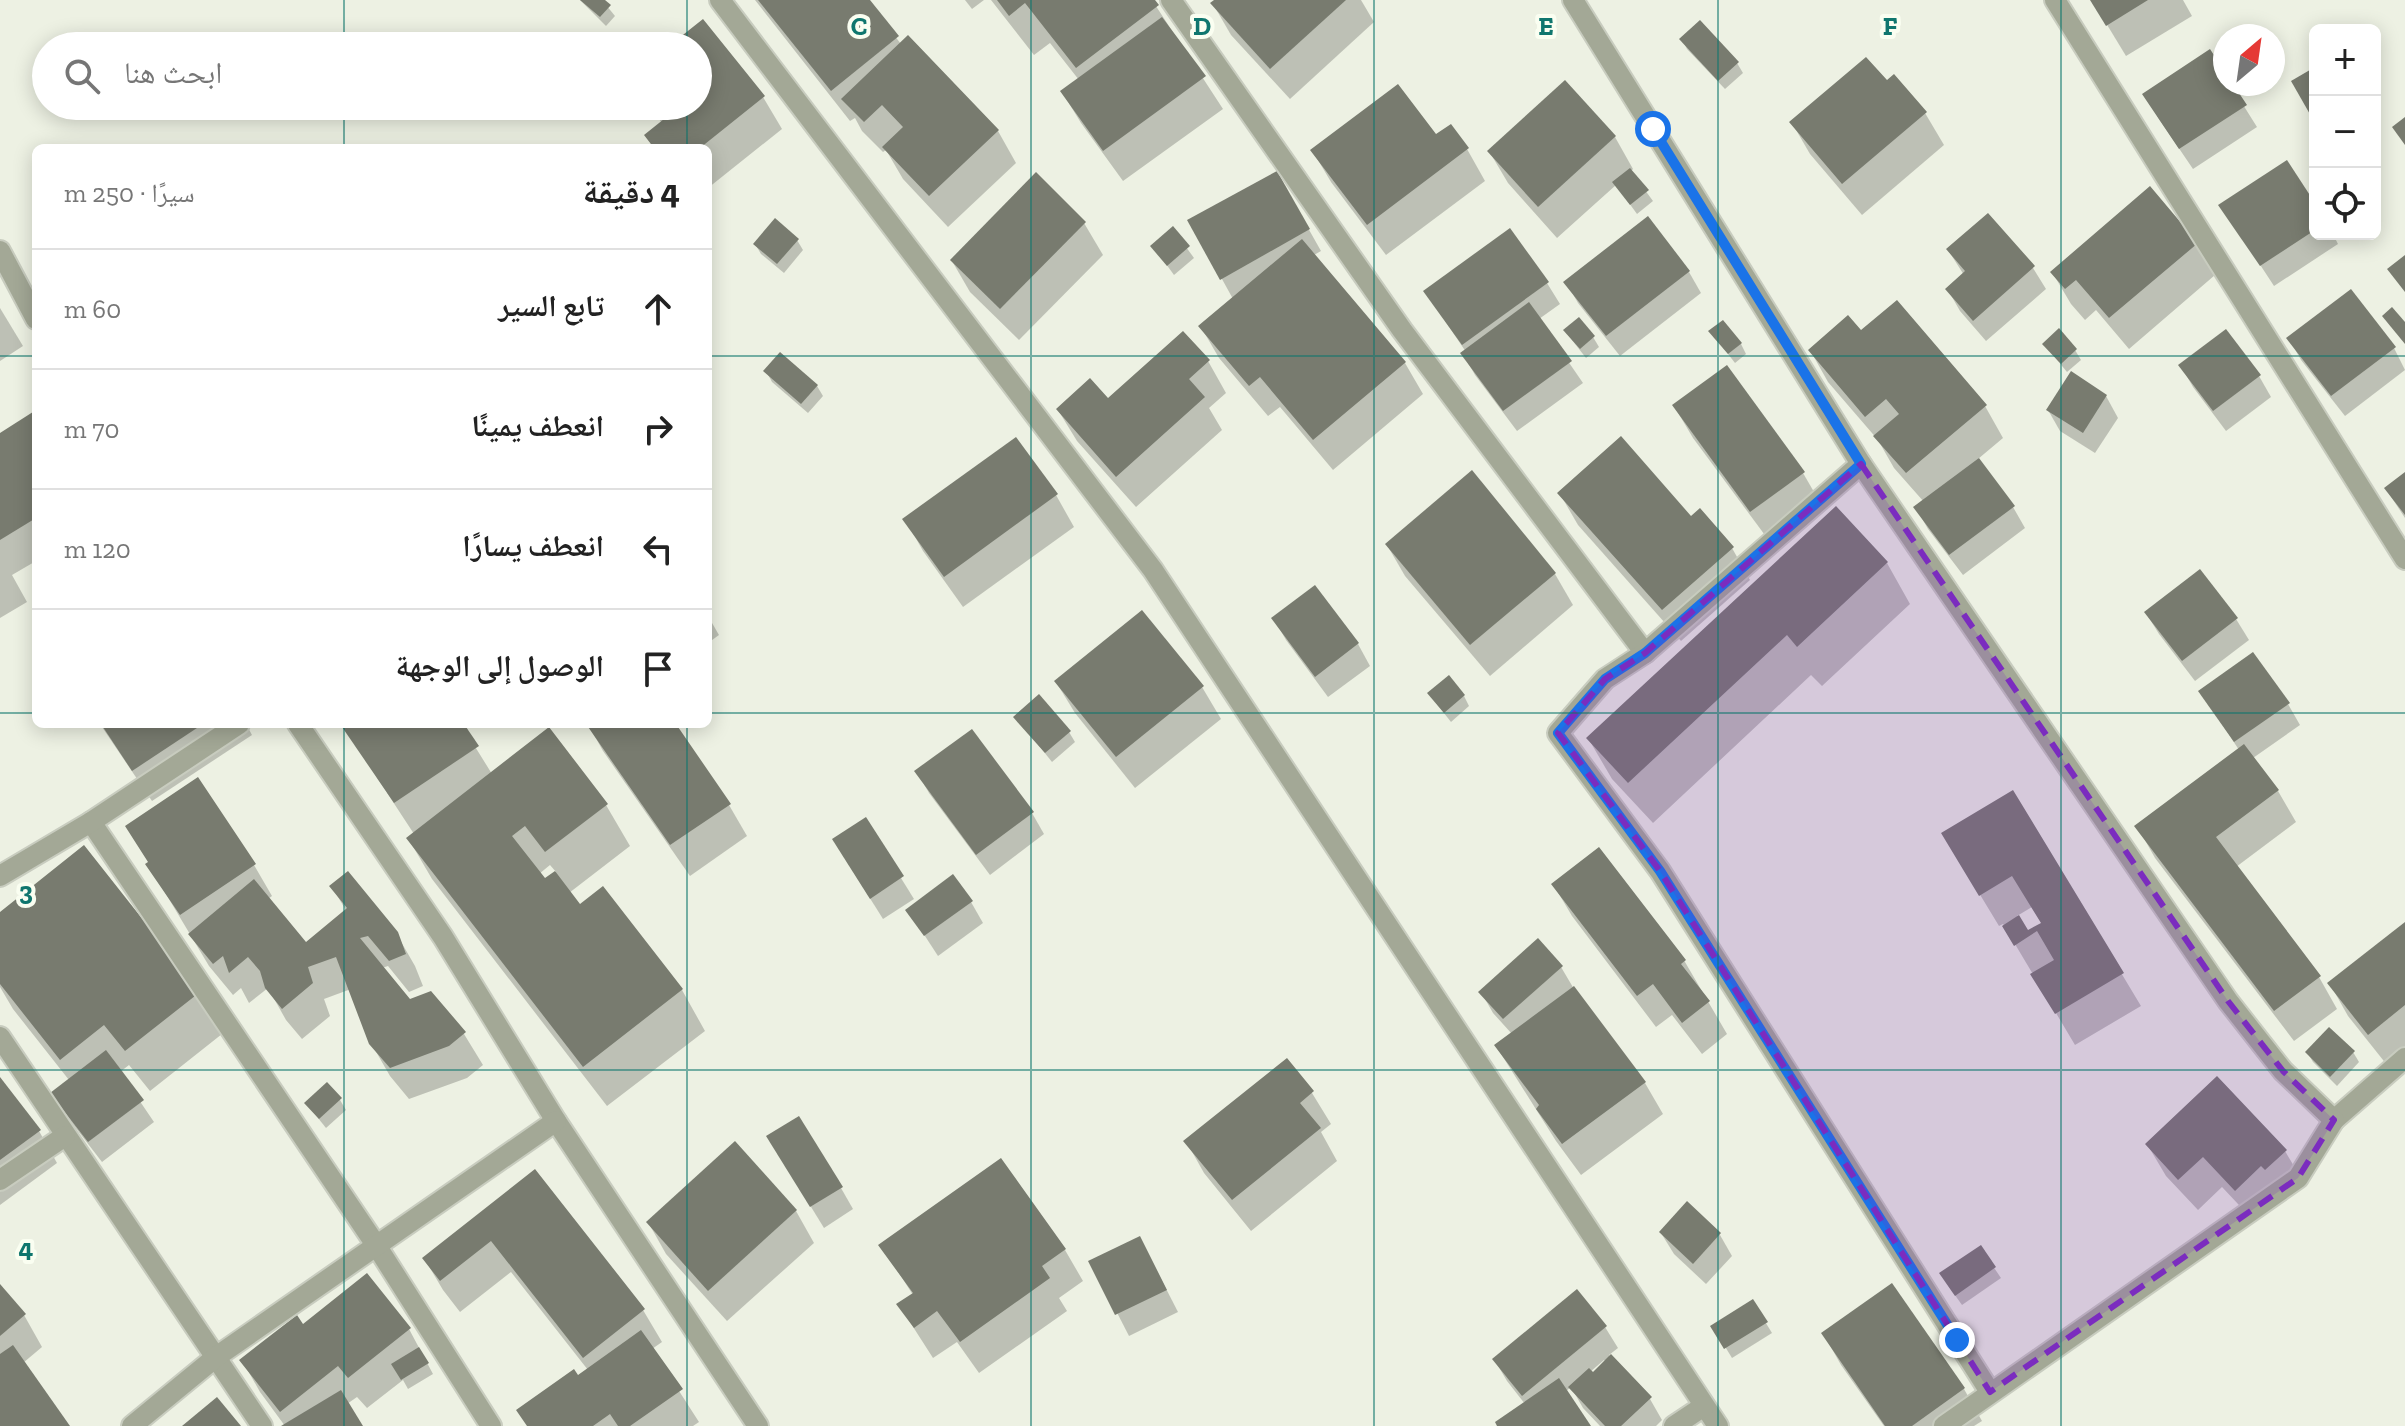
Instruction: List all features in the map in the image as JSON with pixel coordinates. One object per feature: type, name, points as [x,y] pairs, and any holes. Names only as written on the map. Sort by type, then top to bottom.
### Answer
[{"type":"street","points":[[720,0],[1153,570],[1718,1426]]},
{"type":"street","points":[[1171,0],[1402,330],[1645,653]]},
{"type":"street","points":[[1573,0],[1861,464],[2228,1001],[2283,1071],[2334,1120]]},
{"type":"street","points":[[2055,0],[2405,559]]},
{"type":"street","points":[[0,251],[32,311]]},
{"type":"street","points":[[1861,464],[1645,653],[1605,679],[1558,733],[1660,871],[1990,1392]]},
{"type":"street","points":[[0,876],[91,822],[233,728]]},
{"type":"street","points":[[301,728],[443,937],[556,1121],[758,1426]]},
{"type":"street","points":[[91,822],[376,1245],[491,1426]]},
{"type":"street","points":[[0,1037],[262,1426]]},
{"type":"street","points":[[1944,1426],[2298,1178],[2334,1120],[2405,1058]]},
{"type":"street","points":[[132,1426],[216,1357],[556,1121]]},
{"type":"street","points":[[0,1180],[65,1136]]},
{"type":"street","points":[[1674,1426],[1704,1406]]},
{"type":"highlighted area","points":[[1861,464],[2228,1001],[2283,1071],[2334,1120],[2298,1178],[1990,1392],[1660,871],[1558,733],[1605,679],[1645,653]]},
{"type":"building","points":[[580,0],[605,0],[611,5],[600,17]]},
{"type":"building","points":[[758,0],[870,0],[899,36],[831,91]]},
{"type":"building","points":[[997,0],[1155,0],[1159,5],[1076,68],[1025,3],[1009,16]]},
{"type":"building","points":[[1214,0],[1346,0],[1270,69],[1210,3]]},
{"type":"building","points":[[2090,0],[2148,0],[2106,26]]},
{"type":"building","points":[[1162,17],[1206,76],[1103,151],[1060,91]]},
{"type":"building","points":[[703,19],[765,96],[705,144],[651,144],[644,135],[663,120],[712,120],[712,32],[687,32]]},
{"type":"building","points":[[1700,20],[1739,62],[1718,81],[1679,39]]},
{"type":"building","points":[[908,35],[999,130],[929,196],[882,147],[903,127],[882,105],[864,122],[841,99]]},
{"type":"building","points":[[2210,49],[2213,54],[2213,96],[2241,96],[2247,105],[2179,149],[2142,94]]},
{"type":"building","points":[[1866,57],[1887,80],[1894,74],[1927,112],[1842,184],[1789,122]]},
{"type":"building","points":[[2309,70],[2309,112],[2291,81]]},
{"type":"building","points":[[1565,80],[1616,136],[1538,207],[1487,151]]},
{"type":"building","points":[[1398,84],[1436,134],[1451,124],[1469,148],[1367,225],[1310,150]]},
{"type":"building","points":[[2405,117],[2405,145],[2392,127]]},
{"type":"building","points":[[2287,160],[2309,194],[2309,234],[2260,266],[2218,205]]},
{"type":"building","points":[[1630,168],[1649,190],[1630,205],[1612,182]]},
{"type":"building","points":[[1277,171],[1310,229],[1220,280],[1187,220]]},
{"type":"building","points":[[1036,172],[1086,222],[1000,309],[950,260]]},
{"type":"building","points":[[2150,186],[2198,243],[2109,318],[2076,280],[2065,289],[2050,272]]},
{"type":"building","points":[[1988,213],[2035,266],[1973,321],[1945,289],[1965,271],[1946,249]]},
{"type":"building","points":[[1648,216],[1690,271],[1606,336],[1563,282]]},
{"type":"building","points":[[775,218],[799,239],[777,264],[753,244]]},
{"type":"building","points":[[1173,226],[1190,246],[1167,266],[1150,246]]},
{"type":"building","points":[[1510,228],[1549,282],[1462,345],[1423,291]]},
{"type":"building","points":[[1302,239],[1406,362],[1313,440],[1260,377],[1249,386],[1198,326]]},
{"type":"building","points":[[2405,255],[2405,292],[2387,269]]},
{"type":"building","points":[[2351,289],[2396,347],[2331,396],[2286,338]]},
{"type":"building","points":[[1897,300],[1987,405],[1906,473],[1873,436],[1899,414],[1886,399],[1865,417],[1808,350],[1848,315],[1861,330]]},
{"type":"building","points":[[1529,302],[1572,361],[1503,411],[1460,353]]},
{"type":"building","points":[[2392,307],[2405,322],[2405,344],[2382,316]]},
{"type":"building","points":[[1579,317],[1595,336],[1580,349],[1563,330]]},
{"type":"building","points":[[1723,320],[1742,343],[1728,354],[1708,331]]},
{"type":"building","points":[[2059,328],[2077,349],[2061,364],[2042,344]]},
{"type":"building","points":[[2226,329],[2261,375],[2213,411],[2178,365]]},
{"type":"building","points":[[1183,331],[1210,360],[1189,379],[1205,397],[1116,477],[1056,409],[1090,378],[1108,398]]},
{"type":"building","points":[[780,352],[818,385],[801,404],[763,371]]},
{"type":"building","points":[[1727,365],[1805,472],[1750,512],[1672,405]]},
{"type":"building","points":[[2071,371],[2107,395],[2083,433],[2046,410]]},
{"type":"building","points":[[32,413],[32,520],[0,540],[0,433]]},
{"type":"building","points":[[1621,436],[1691,516],[1700,508],[1734,547],[1662,610],[1557,493]]},
{"type":"building","points":[[1016,437],[1058,494],[944,577],[902,519]]},
{"type":"building","points":[[1979,458],[2015,506],[1949,555],[1913,507]]},
{"type":"building","points":[[1472,470],[1556,573],[1470,645],[1385,544]]},
{"type":"building","points":[[2405,472],[2405,515],[2384,488]]},
{"type":"building","points":[[1836,506],[1888,562],[1797,647],[1787,635],[1628,783],[1586,738]]},
{"type":"building","points":[[2200,569],[2238,618],[2182,661],[2144,612]]},
{"type":"building","points":[[1315,585],[1359,643],[1315,677],[1271,618]]},
{"type":"building","points":[[1142,610],[1204,686],[1116,757],[1054,681]]},
{"type":"building","points":[[2253,652],[2290,703],[2234,742],[2198,691]]},
{"type":"building","points":[[1449,675],[1465,695],[1444,713],[1427,693]]},
{"type":"building","points":[[1039,694],[1071,731],[1045,753],[1013,717]]},
{"type":"building","points":[[104,728],[197,728],[132,771]]},
{"type":"building","points":[[343,728],[467,728],[479,746],[394,803]]},
{"type":"building","points":[[550,728],[608,804],[545,852],[525,826],[512,836],[545,878],[555,871],[580,904],[603,886],[683,989],[583,1067],[406,838]]},
{"type":"building","points":[[589,728],[679,728],[731,804],[670,845]]},
{"type":"building","points":[[972,729],[1034,812],[976,855],[914,771]]},
{"type":"building","points":[[2244,744],[2279,790],[2216,837],[2321,976],[2274,1011],[2134,826]]},
{"type":"building","points":[[198,777],[256,864],[180,915],[145,864],[148,862],[125,826]]},
{"type":"building","points":[[2013,790],[2124,973],[2055,1014],[2030,974],[2054,960],[2037,931],[2014,946],[2002,926],[2019,915],[2028,930],[2041,923],[2012,876],[1979,896],[1941,833]]},
{"type":"building","points":[[866,817],[904,876],[870,899],[832,839]]},
{"type":"building","points":[[84,845],[200,992],[125,1051],[104,1025],[60,1060],[0,984],[0,912]]},
{"type":"building","points":[[1599,847],[1686,960],[1681,964],[1710,1001],[1682,1023],[1653,984],[1637,996],[1551,884]]},
{"type":"building","points":[[348,871],[398,932],[406,954],[389,961],[368,936],[360,938],[410,999],[431,991],[466,1032],[449,1046],[390,1068],[369,1044],[336,957],[308,967],[313,983],[282,1009],[265,988],[260,971],[248,957],[229,973],[223,956],[213,964],[188,934],[254,879],[306,942],[347,908],[329,886]]},
{"type":"building","points":[[953,874],[973,901],[924,936],[905,910]]},
{"type":"building","points":[[2405,922],[2405,1005],[2368,1035],[2327,983]]},
{"type":"building","points":[[1538,938],[1563,966],[1503,1019],[1478,992]]},
{"type":"building","points":[[1574,986],[1646,1082],[1562,1144],[1536,1109],[1539,1105],[1494,1045]]},
{"type":"building","points":[[2329,1027],[2355,1051],[2330,1077],[2305,1052]]},
{"type":"building","points":[[106,1050],[144,1100],[88,1142],[50,1093]]},
{"type":"building","points":[[1287,1058],[1314,1091],[1300,1103],[1321,1128],[1232,1200],[1183,1141]]},
{"type":"building","points":[[2217,1076],[2287,1150],[2265,1170],[2261,1166],[2235,1191],[2203,1157],[2178,1180],[2145,1144]]},
{"type":"building","points":[[0,1077],[41,1130],[0,1160]]},
{"type":"building","points":[[327,1082],[342,1098],[319,1119],[304,1103]]},
{"type":"building","points":[[799,1116],[843,1187],[810,1207],[766,1136]]},
{"type":"building","points":[[735,1141],[797,1210],[708,1291],[646,1222]]},
{"type":"building","points":[[1001,1158],[1066,1249],[1042,1266],[1050,1278],[960,1342],[937,1311],[914,1328],[896,1304],[913,1293],[878,1245]]},
{"type":"building","points":[[535,1169],[645,1309],[583,1358],[491,1241],[440,1281],[422,1258]]},
{"type":"building","points":[[1687,1201],[1721,1233],[1693,1264],[1659,1232]]},
{"type":"building","points":[[1140,1236],[1167,1290],[1115,1315],[1088,1261]]},
{"type":"building","points":[[1981,1245],[1996,1267],[1955,1296],[1939,1273]]},
{"type":"building","points":[[367,1273],[411,1328],[348,1378],[338,1366],[280,1412],[239,1360],[297,1315],[303,1324]]},
{"type":"building","points":[[1892,1283],[1965,1388],[1912,1426],[1885,1426],[1821,1333]]},
{"type":"building","points":[[0,1284],[26,1314],[0,1336]]},
{"type":"building","points":[[1577,1289],[1607,1326],[1522,1396],[1492,1359]]},
{"type":"building","points":[[1753,1299],[1768,1322],[1724,1349],[1710,1326]]},
{"type":"building","points":[[641,1330],[683,1389],[630,1426],[618,1426],[610,1414],[593,1426],[527,1426],[516,1410],[574,1369],[578,1375]]},
{"type":"building","points":[[13,1345],[70,1426],[0,1426],[0,1354]]},
{"type":"building","points":[[419,1347],[429,1363],[401,1380],[391,1364]]},
{"type":"building","points":[[1611,1354],[1652,1397],[1621,1426],[1605,1426],[1568,1387],[1589,1368],[1593,1372]]},
{"type":"building","points":[[1559,1378],[1591,1426],[1497,1426],[1495,1422]]},
{"type":"building","points":[[341,1390],[363,1426],[281,1426]]},
{"type":"building","points":[[217,1397],[241,1426],[182,1426]]},
{"type":"route","points":[[1653,129],[1861,464],[1645,653],[1605,679],[1558,733],[1660,871],[1957,1340]]}]
